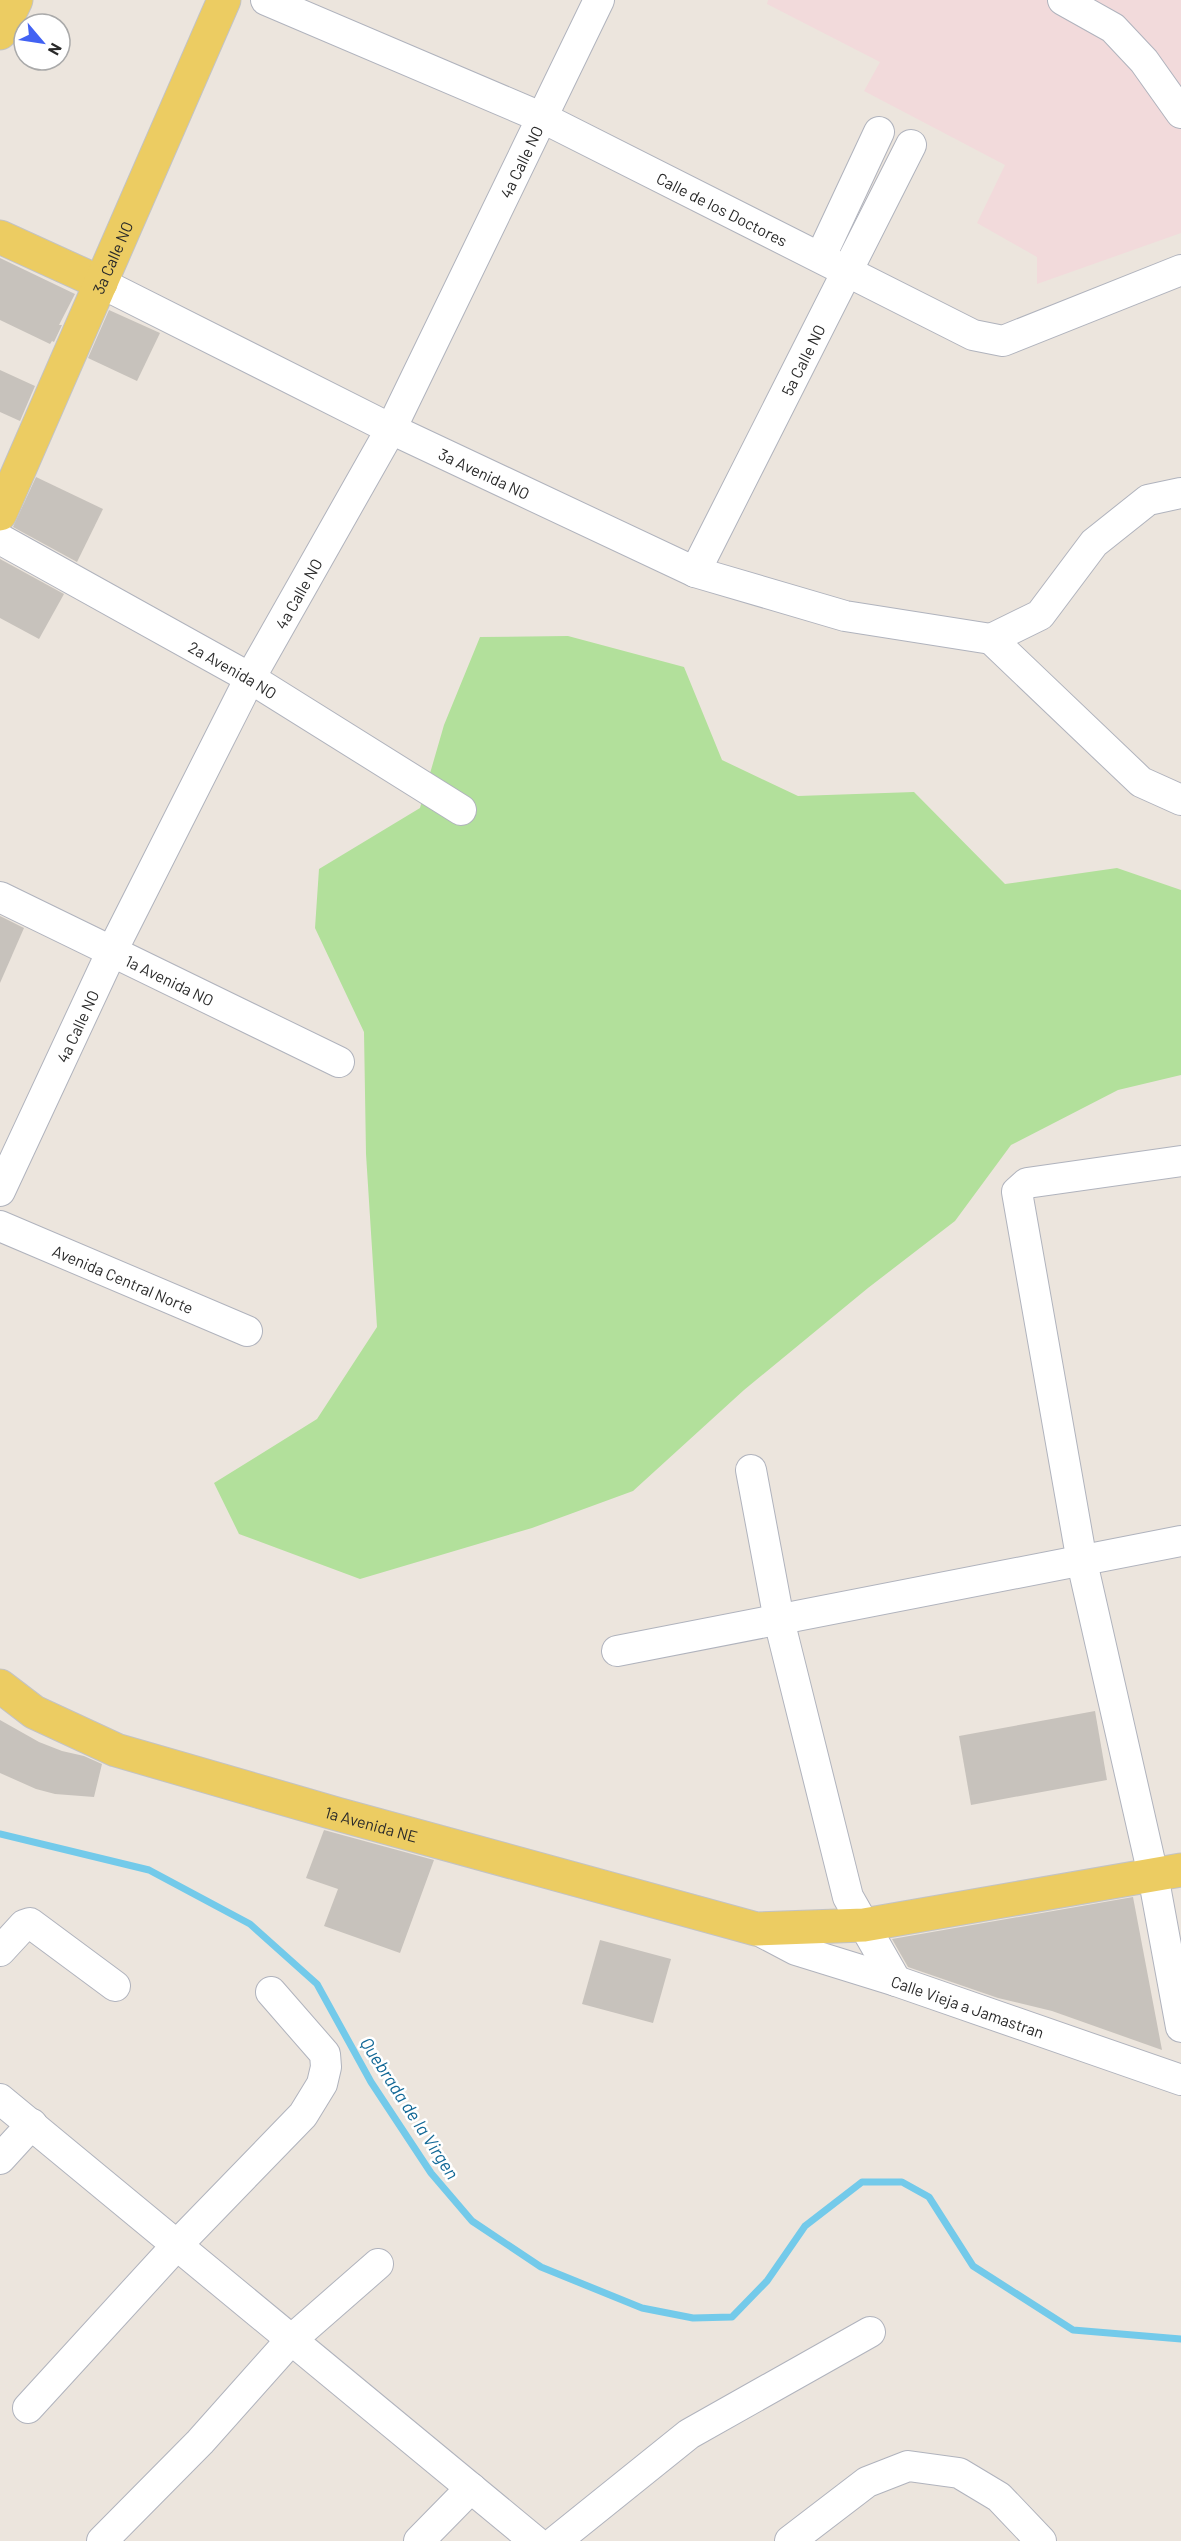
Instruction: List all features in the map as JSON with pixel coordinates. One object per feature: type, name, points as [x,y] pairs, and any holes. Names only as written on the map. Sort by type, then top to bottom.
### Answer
[{"type":"main road","points":[[0,33],[16,0]]},
{"type":"main road","name":"3a Calle NO","points":[[0,514],[224,0]]},
{"type":"main road","name":"3a Avenida NO","points":[[0,237],[101,283]]},
{"type":"main road","name":"1a Avenida NE","points":[[0,1686],[34,1712],[116,1750],[360,1821],[756,1929],[864,1925],[1167,1872]]},
{"type":"street","name":"Calle de los Doctores","points":[[266,0],[543,118],[821,256],[973,335],[1003,341],[1181,270]]},
{"type":"street","name":"4a Calle NO","points":[[0,1191],[111,953],[250,678],[391,429],[599,0]]},
{"type":"street","points":[[1063,0],[1113,28],[1144,61],[1181,113]]},
{"type":"street","points":[[821,256],[879,132]]},
{"type":"street","name":"5a Calle NO","points":[[695,572],[911,145]]},
{"type":"street","name":"3a Avenida NO","points":[[101,283],[391,429],[695,572],[844,616],[992,639]]},
{"type":"street","points":[[1181,493],[1148,500],[1094,543],[1040,615],[992,639],[1141,782],[1181,800]]},
{"type":"street","name":"2a Avenida NO","points":[[0,539],[250,678],[461,810]]},
{"type":"street","name":"1a Avenida NO","points":[[0,897],[339,1062]]},
{"type":"street","points":[[1181,1161],[1027,1183],[1017,1192],[1082,1562],[1167,1872],[1181,2027]]},
{"type":"street","name":"Avenida Central Norte","points":[[0,1226],[246,1330]]},
{"type":"street","points":[[751,1470],[779,1620],[848,1897],[896,1981]]},
{"type":"street","points":[[616,1651],[1181,1541]]},
{"type":"street","points":[[0,1672],[34,1712]]},
{"type":"street","points":[[0,1951],[24,1925],[30,1923],[115,1986]]},
{"type":"street","name":"Calle Vieja a Jamastran","points":[[756,1929],[796,1950],[896,1981],[1181,2080]]},
{"type":"street","points":[[28,2409],[177,2245],[303,2115],[322,2084],[326,2067],[325,2054],[271,1992]]},
{"type":"street","points":[[0,2099],[290,2341],[536,2541]]},
{"type":"street","points":[[0,2159],[32,2124]]},
{"type":"street","points":[[102,2541],[200,2442],[290,2341],[378,2265]]},
{"type":"street","points":[[556,2541],[689,2434],[870,2332]]},
{"type":"street","points":[[790,2541],[867,2482],[908,2466],[959,2473],[999,2498],[1041,2541]]},
{"type":"street","points":[[419,2541],[471,2488]]},
{"type":"shaded area","points":[[768,0],[1181,0],[1181,233],[1037,284],[1037,257],[977,223],[1005,165],[864,91],[880,62],[767,4]]},
{"type":"green space","points":[[568,636],[684,667],[722,760],[798,796],[914,792],[1005,884],[1117,868],[1181,890],[1181,1075],[1118,1090],[1011,1145],[955,1221],[868,1288],[744,1390],[633,1491],[532,1528],[360,1579],[239,1534],[214,1483],[317,1419],[377,1327],[366,1154],[364,1032],[315,928],[319,869],[420,808],[444,725],[480,637]]},
{"type":"building","points":[[0,258],[75,294],[59,325],[62,325],[54,342],[50,344],[0,320]]},
{"type":"building","points":[[109,310],[160,333],[137,381],[88,358]]},
{"type":"building","points":[[0,370],[35,386],[20,421],[0,412]]},
{"type":"building","points":[[36,477],[103,509],[77,562],[13,527]]},
{"type":"building","points":[[0,559],[64,594],[39,639],[0,618]]},
{"type":"building","points":[[0,916],[24,928],[0,983]]},
{"type":"building","points":[[1095,1711],[1107,1780],[971,1805],[959,1736]]},
{"type":"building","points":[[0,1720],[39,1742],[102,1764],[94,1797],[55,1794],[36,1789],[0,1773]]},
{"type":"building","points":[[324,1830],[434,1860],[400,1953],[324,1926],[338,1889],[306,1878]]},
{"type":"building","points":[[1133,1897],[1162,2050],[1052,2011],[998,1998],[908,1967],[892,1939]]},
{"type":"building","points":[[600,1940],[671,1959],[653,2023],[582,2004]]},
{"type":"waterway","name":"Quebrada de la Virgen","points":[[0,1834],[149,1870],[250,1924],[317,1984],[371,2082],[431,2173],[472,2221],[541,2267],[642,2308],[693,2318],[732,2317],[767,2281],[805,2226],[862,2182],[902,2182],[929,2197],[973,2266],[1073,2330],[1181,2339]]}]
